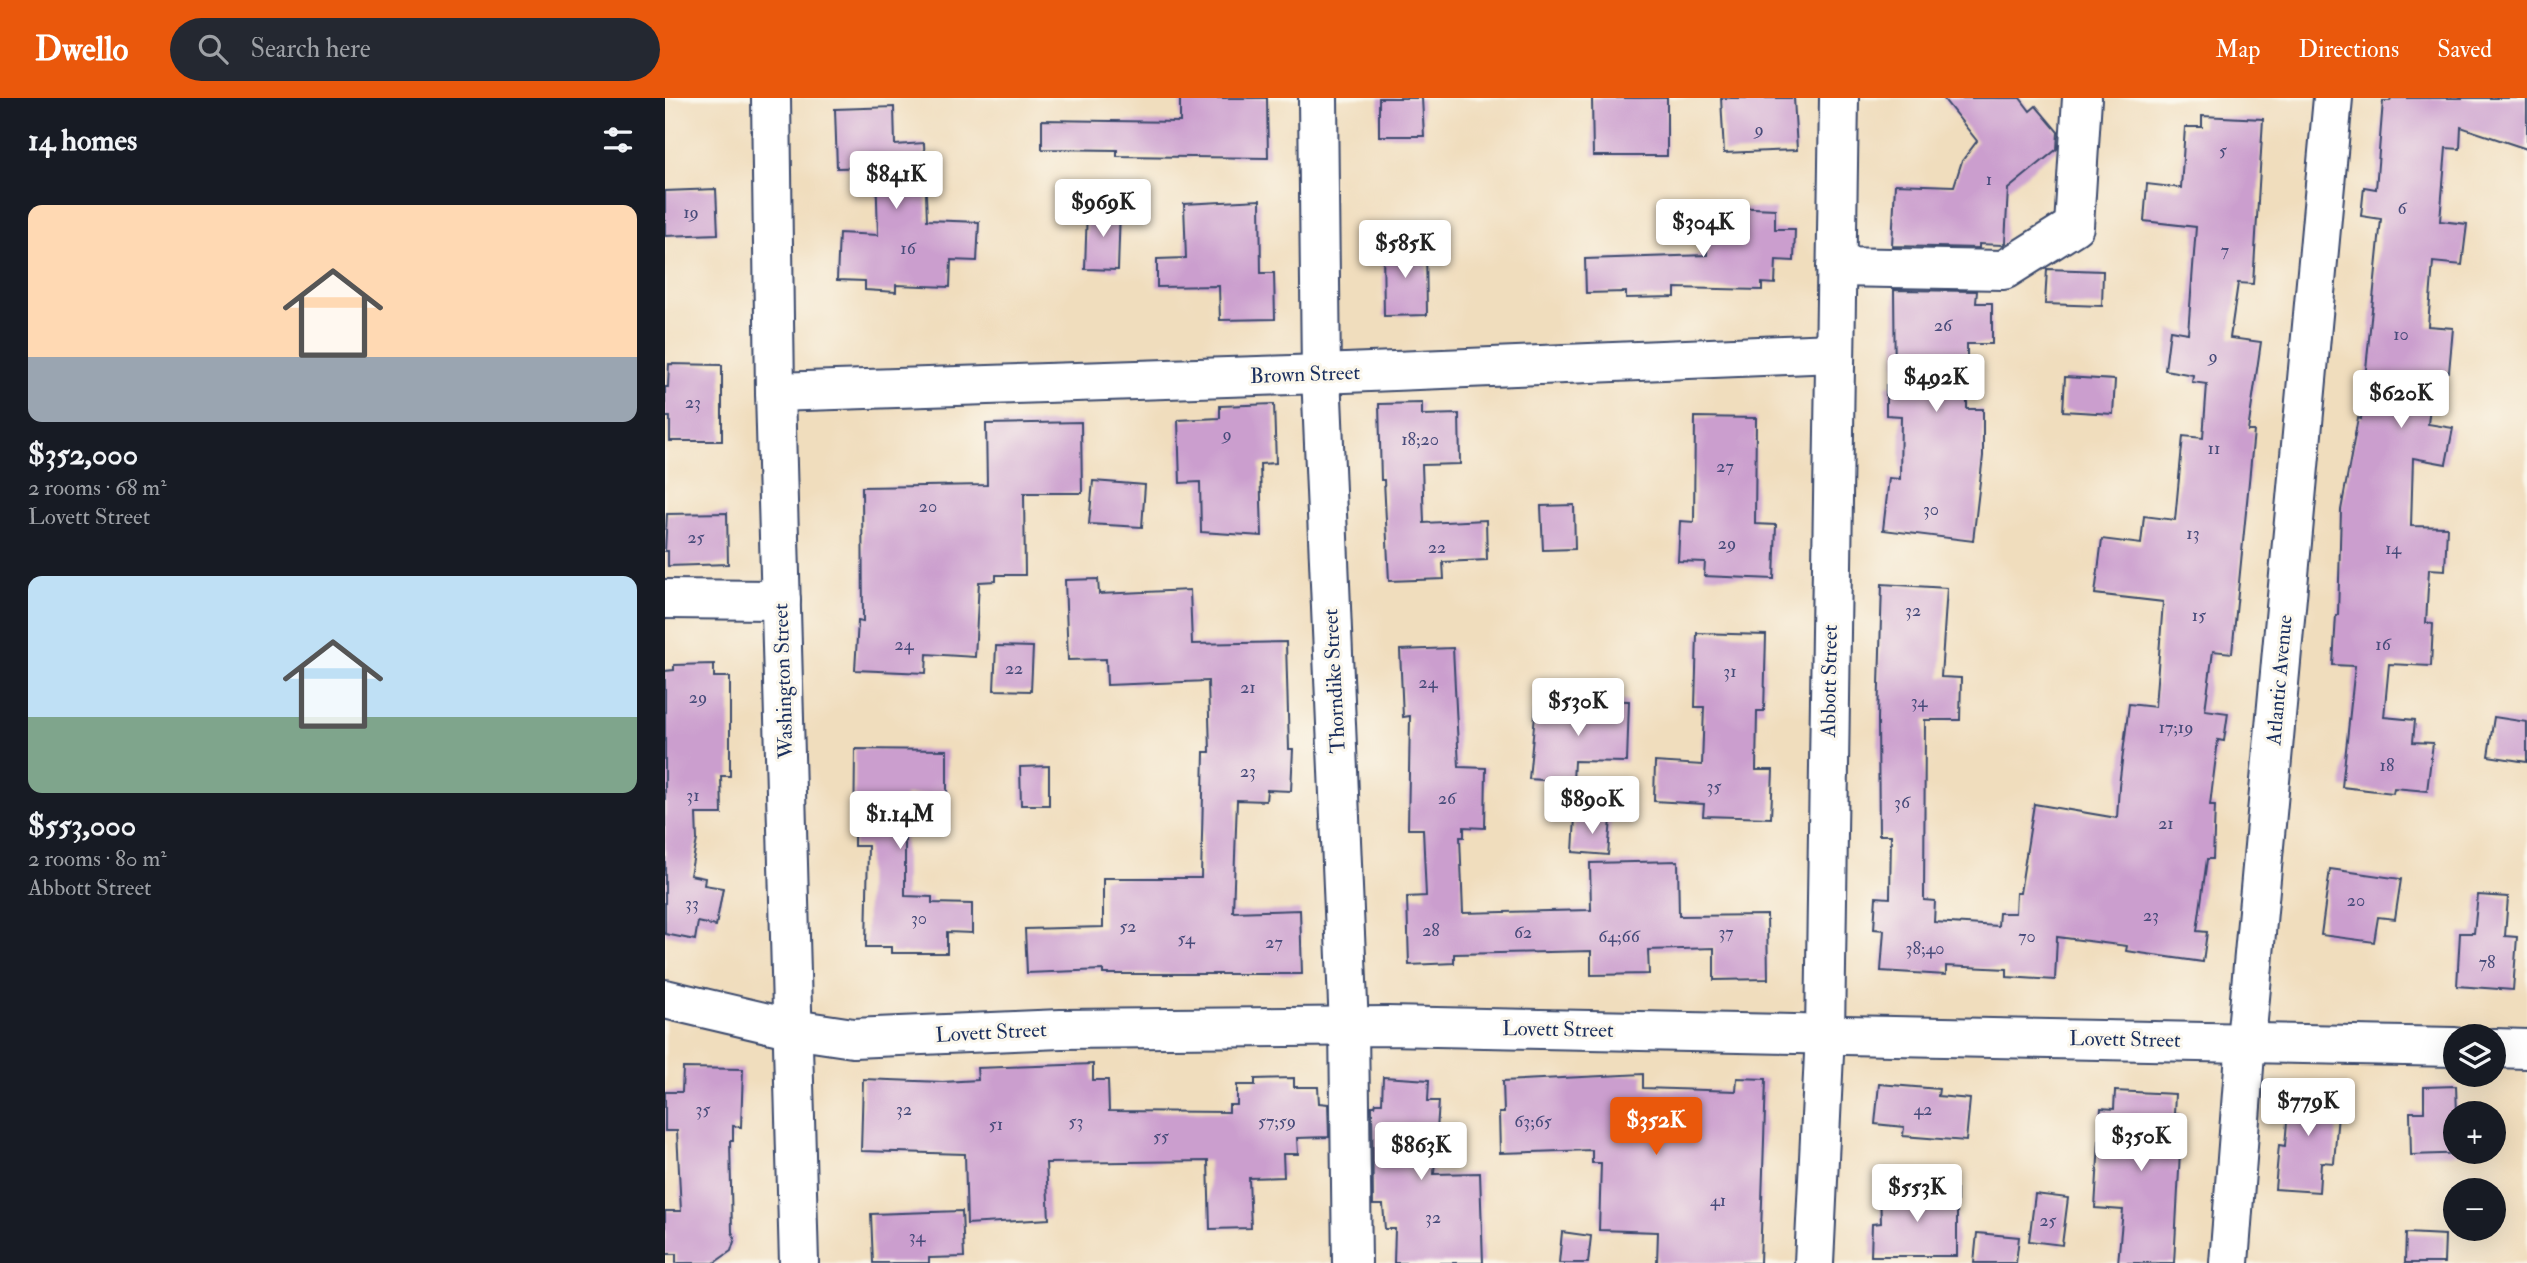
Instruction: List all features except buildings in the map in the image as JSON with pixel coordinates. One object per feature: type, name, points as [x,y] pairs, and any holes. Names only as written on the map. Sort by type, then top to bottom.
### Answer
[{"type":"street","name":"Washington Street","points":[[771,98],[775,392],[799,1263]]},
{"type":"street","name":"Thorndike Street","points":[[1318,98],[1321,374],[1349,1027],[1352,1263]]},
{"type":"street","name":"Abbott Street","points":[[1814,1263],[1825,1033],[1839,98]]},
{"type":"street","points":[[1836,267],[2004,270],[2074,226],[2082,98]]},
{"type":"street","name":"Atlantic Avenue","points":[[2229,1263],[2246,1041],[2333,98]]},
{"type":"street","name":"Brown Street","points":[[775,392],[1321,374],[1834,353]]},
{"type":"street","points":[[665,599],[781,600]]},
{"type":"street","name":"Lovett Street","points":[[665,999],[793,1029],[853,1038],[1061,1028],[1349,1027],[1825,1033],[2443,1047]]},
{"type":"street","points":[[2506,1048],[2527,1049]]}]
